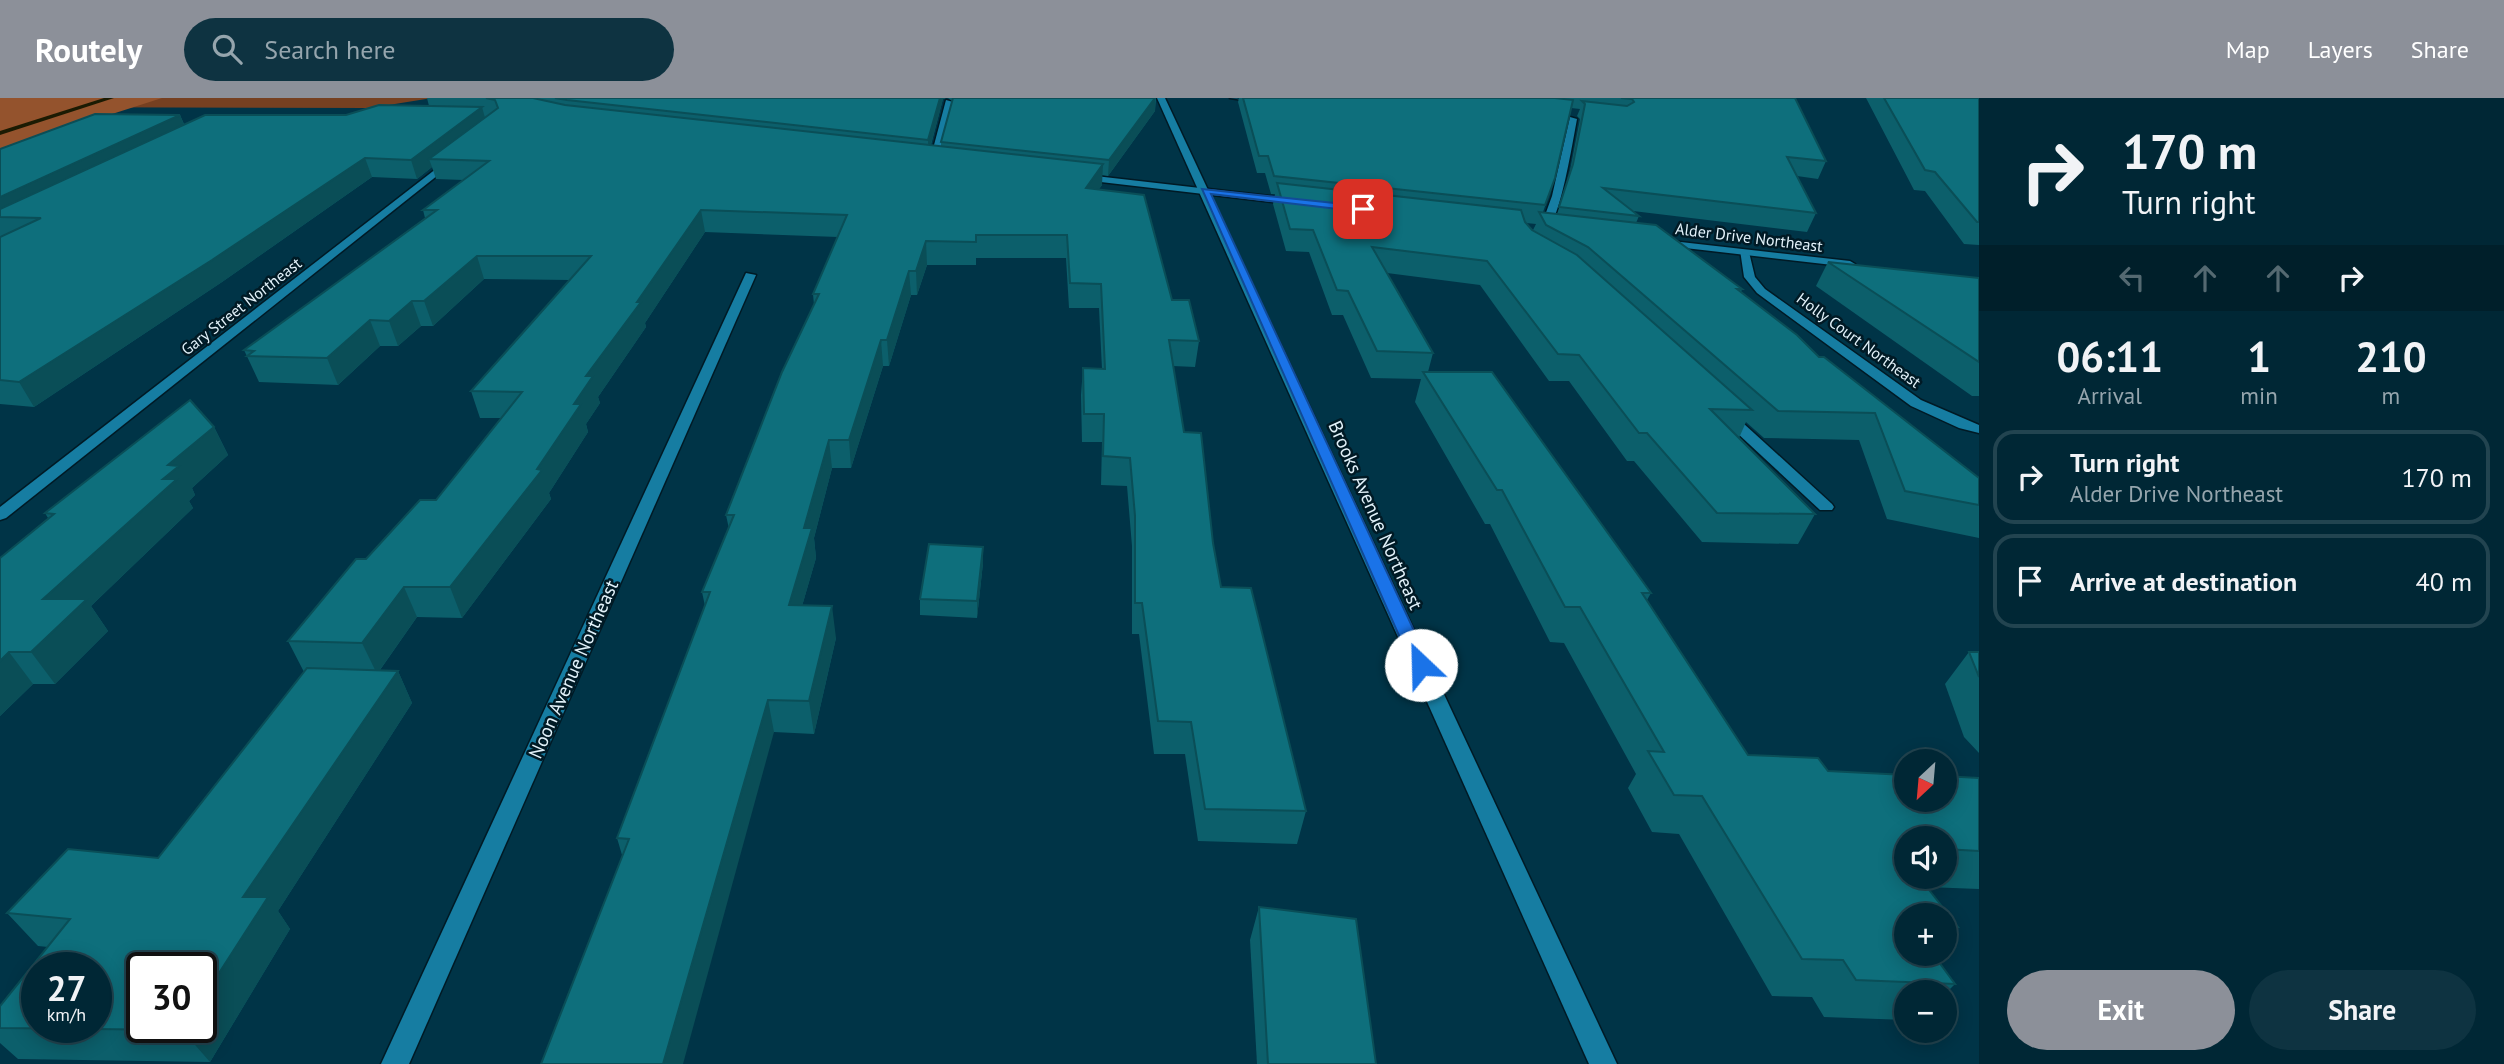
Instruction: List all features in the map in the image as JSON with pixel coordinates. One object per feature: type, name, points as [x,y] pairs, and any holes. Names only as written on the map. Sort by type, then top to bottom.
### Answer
[{"type":"street","name":"Brooks Avenue Northeast","points":[[1161,98],[1603,1064]]},
{"type":"street","points":[[1234,98],[1273,102]]},
{"type":"street","points":[[934,160],[949,102]]},
{"type":"street","points":[[1545,229],[1557,196],[1571,115],[1582,112]]},
{"type":"street","name":"Gary Street Northeast","points":[[0,515],[462,153]]},
{"type":"street","points":[[920,159],[948,162]]},
{"type":"street","points":[[1070,176],[1301,202]]},
{"type":"street","points":[[1533,228],[1558,231]]},
{"type":"street","name":"Alder Drive Northeast","points":[[1651,242],[1855,265]]},
{"type":"street","name":"Holly Court Northeast","points":[[1744,253],[1751,277],[1761,291],[1916,403],[1979,429]]},
{"type":"street","name":"Noon Avenue Northeast","points":[[395,1064],[750,275]]},
{"type":"street","points":[[1715,405],[1826,507]]},
{"type":"shaded area","points":[[0,98],[432,98],[370,108],[0,107]]},
{"type":"shaded area","points":[[0,98],[162,98],[0,150]]},
{"type":"building","points":[[486,98],[533,98],[565,105],[1103,164],[1086,188],[1144,195],[1172,300],[1189,300],[1199,341],[1169,340],[1184,432],[1201,433],[1213,543],[1221,587],[1251,588],[1306,811],[1205,809],[1191,722],[1158,721],[1142,603],[1135,603],[1135,516],[1130,458],[1103,456],[1104,414],[1084,414],[1083,368],[1105,369],[1101,284],[1070,283],[1067,235],[976,235],[976,242],[926,241],[916,271],[909,271],[887,340],[881,340],[849,440],[829,440],[804,528],[812,528],[789,605],[832,606],[809,701],[768,700],[663,1064],[541,1064],[629,839],[617,838],[710,592],[702,592],[734,515],[726,515],[782,372],[819,294],[813,294],[847,215],[701,210],[637,302],[641,302],[586,376],[593,376],[574,404],[581,404],[537,469],[542,470],[450,587],[404,587],[362,643],[288,641],[356,559],[366,559],[420,500],[436,500],[522,392],[471,391],[591,256],[477,256],[424,301],[412,301],[389,321],[370,320],[327,358],[247,356],[254,351],[244,350],[437,210],[423,210],[489,161],[429,159],[498,108],[495,100]]},
{"type":"building","points":[[555,98],[940,98],[928,140]]},
{"type":"building","points":[[953,98],[1155,98],[1109,160],[941,142]]},
{"type":"building","points":[[1243,98],[1573,100],[1555,178],[1545,205],[1274,176],[1268,156],[1259,156]]},
{"type":"building","points":[[1621,98],[1795,98],[1826,161],[1787,157],[1816,213],[1603,188],[1639,216],[1559,207],[1573,164],[1585,104],[1582,101],[1627,106],[1634,102],[1632,99]]},
{"type":"building","points":[[1884,98],[1979,98],[1979,222],[1935,172],[1925,170]]},
{"type":"building","points":[[379,105],[482,107],[411,160],[365,158],[212,260],[19,382],[0,380],[0,237],[41,218],[0,217],[0,209],[205,115],[346,115]]},
{"type":"building","points":[[95,114],[180,115],[0,197],[0,149]]},
{"type":"building","points":[[1277,183],[1521,210],[1525,222],[1532,230],[1577,255],[1752,410],[1710,409],[1815,514],[1717,513],[1647,433],[1639,433],[1579,355],[1558,354],[1487,261],[1372,247],[1433,353],[1377,351],[1348,291],[1337,290],[1313,230],[1290,229]]},
{"type":"building","points":[[1539,212],[1656,225],[1742,289],[1737,289],[1797,335],[1819,357],[1824,357],[1979,478],[1979,505],[1905,491],[1875,413],[1778,411],[1588,247],[1546,225]]},
{"type":"building","points":[[1828,262],[1979,278],[1979,362]]},
{"type":"building","points":[[1423,372],[1492,372],[1651,593],[1642,593],[1748,755],[1818,758],[1828,771],[1894,774],[1894,812],[1957,812],[1957,777],[1979,778],[1979,851],[1957,850],[1957,826],[1894,826],[1894,889],[1928,889],[1939,903],[1894,903],[1894,966],[1942,966],[1952,980],[1856,980],[1843,960],[1802,959],[1702,796],[1674,795],[1648,751],[1664,752],[1580,607],[1565,607],[1502,490],[1497,490]]},
{"type":"building","points":[[190,400],[214,427],[168,465],[179,466],[163,479],[177,479],[43,599],[87,599],[31,652],[9,652],[0,661],[0,558],[54,514],[45,513]]},
{"type":"building","points":[[929,544],[983,547],[977,601],[920,599]]},
{"type":"building","points":[[1969,652],[1979,652],[1979,677]]},
{"type":"building","points":[[307,668],[398,671],[243,897],[268,897],[217,976],[217,952],[126,952],[126,1029],[112,1029],[112,952],[43,952],[70,919],[7,913],[68,849],[158,858]]},
{"type":"building","points":[[1259,907],[1356,919],[1376,1064],[1268,1064]]},
{"type":"building","points":[[21,980],[21,1028],[0,1028],[0,1006]]},
{"type":"waterway","points":[[0,133],[111,98]]},
{"type":"route","points":[[1363,209],[1205,191],[1421,665]]}]
